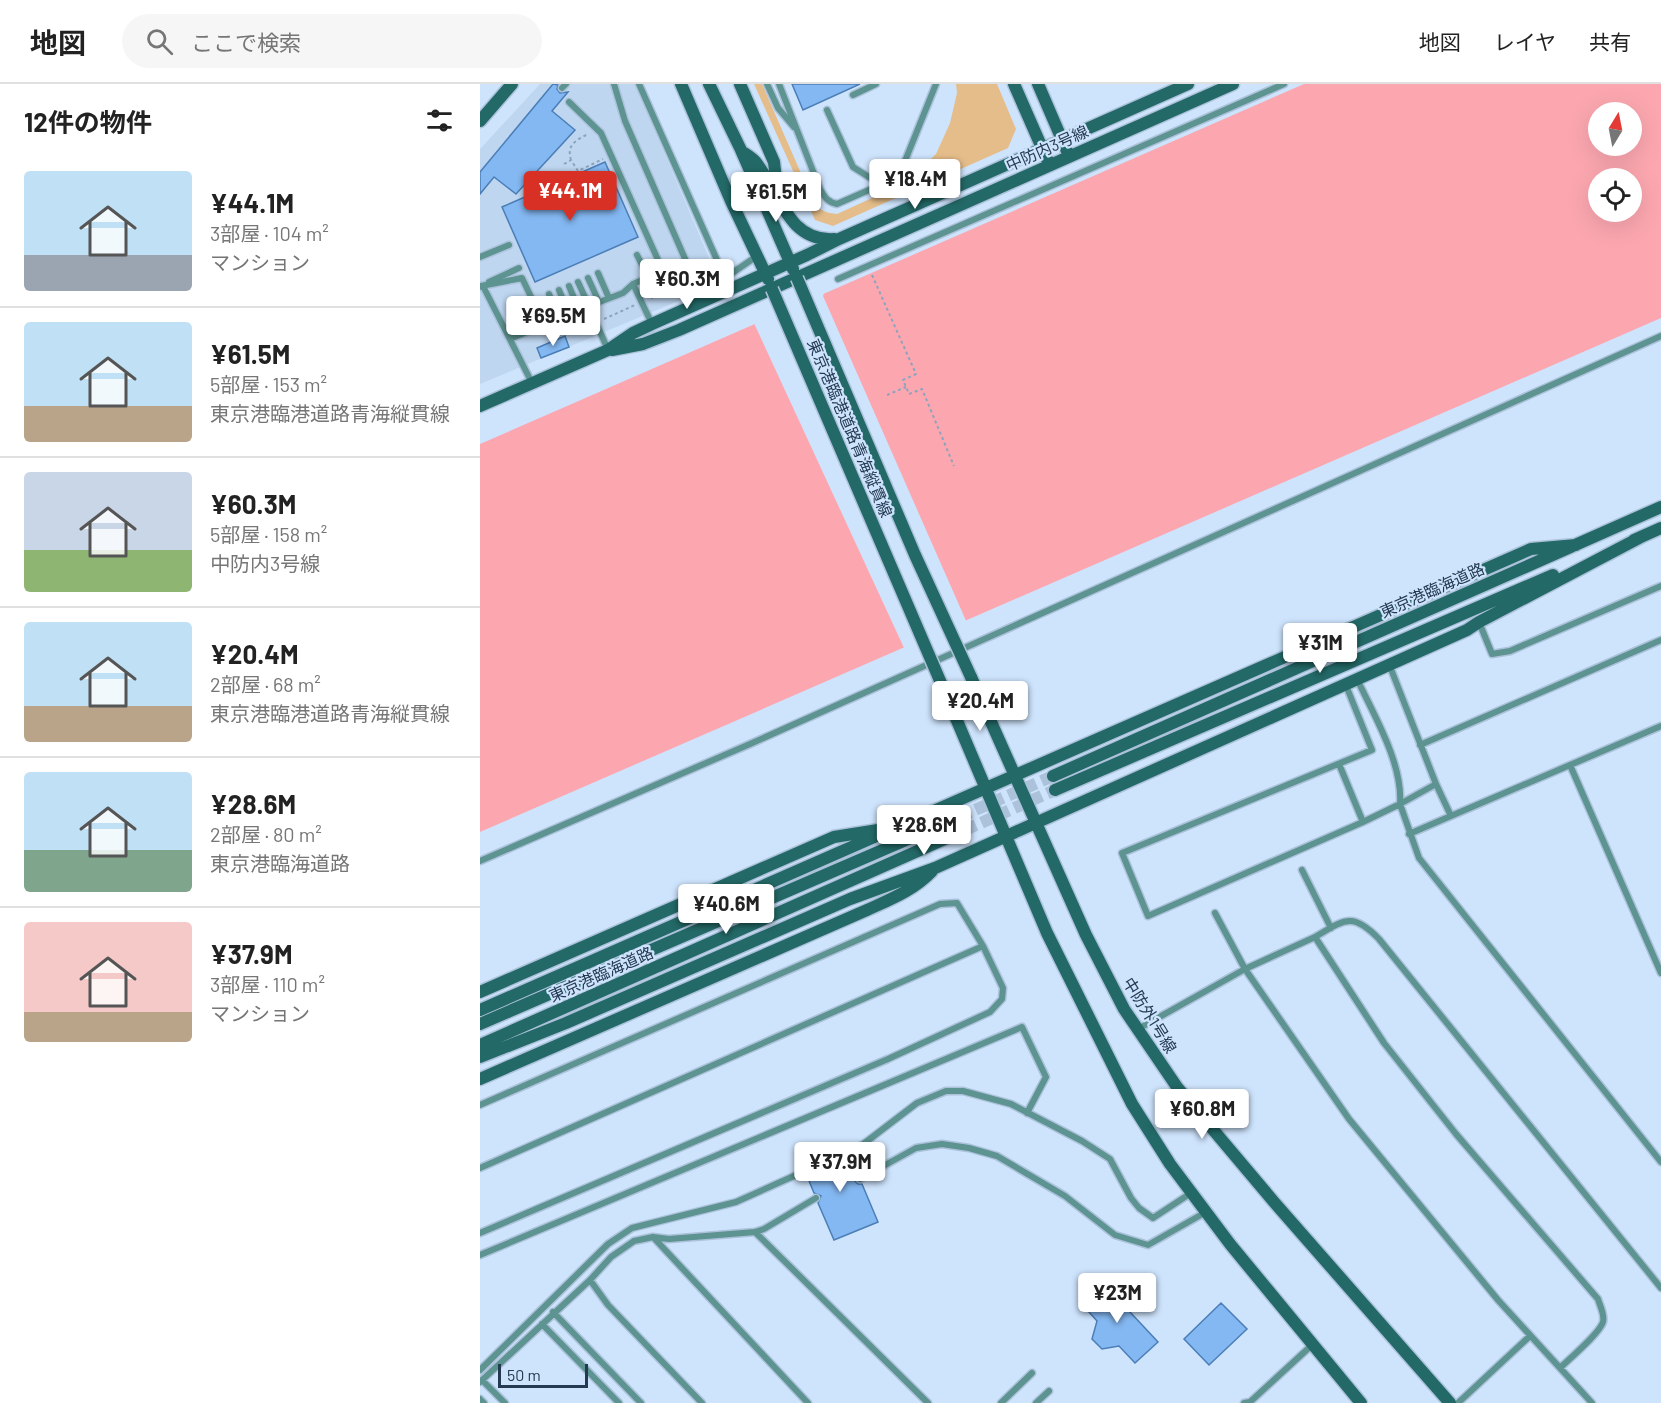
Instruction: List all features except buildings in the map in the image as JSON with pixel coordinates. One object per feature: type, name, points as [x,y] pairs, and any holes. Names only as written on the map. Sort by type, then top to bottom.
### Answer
[{"type":"street","points":[[480,121],[512,84]]},
{"type":"street","name":"東京港臨港道路青海縦貫線","points":[[681,84],[766,274],[987,787]]},
{"type":"street","name":"東京港臨港道路青海縦貫線","points":[[709,84],[741,150],[915,555],[1014,775]]},
{"type":"street","points":[[740,84],[774,162],[778,199]]},
{"type":"street","points":[[1014,84],[1049,164]]},
{"type":"street","points":[[1038,84],[1069,156]]},
{"type":"street","name":"中防内3号線","points":[[480,406],[608,350],[633,333],[652,324],[1042,147],[1188,84]]},
{"type":"street","name":"中防内3号線","points":[[608,350],[643,344],[920,225],[1049,164],[1233,84]]},
{"type":"street","points":[[741,150],[758,164],[797,226],[806,234],[822,240],[839,239]]},
{"type":"street","name":"東京港臨海道路","points":[[1053,776],[1661,507]]},
{"type":"street","name":"東京港臨海道路","points":[[1055,790],[1661,528]]},
{"type":"street","points":[[480,1057],[566,1023],[850,899],[935,868],[1214,744],[1351,680],[1467,630],[1641,537]]},
{"type":"street","points":[[480,1010],[1531,549],[1576,545]]},
{"type":"street","name":"中防外1号線","points":[[1014,775],[1103,971],[1124,1009],[1177,1087],[1450,1403]]},
{"type":"street","points":[[987,787],[1047,933],[1127,1096],[1191,1193],[1361,1403]]},
{"type":"street","name":"東京港臨海道路","points":[[480,1024],[959,817]]},
{"type":"street","points":[[480,992],[834,837],[898,826]]},
{"type":"street","name":"東京港臨海道路","points":[[480,1045],[965,830]]},
{"type":"street","points":[[480,1079],[867,910],[915,886],[935,868]]},
{"type":"lane","points":[[510,339],[623,293],[633,284],[686,261],[625,121],[614,84]]},
{"type":"lane","points":[[639,84],[725,278],[757,256]]},
{"type":"lane","points":[[767,84],[778,108],[794,127],[820,189],[826,200],[831,203],[842,202],[894,179],[903,166],[936,84]]},
{"type":"lane","points":[[779,84],[795,122],[794,127]]},
{"type":"lane","points":[[853,94],[876,84]]},
{"type":"lane","points":[[838,279],[1284,84]]},
{"type":"lane","points":[[569,102],[601,133],[663,271]]},
{"type":"lane","points":[[827,110],[853,167],[875,181],[878,187]]},
{"type":"lane","points":[[480,257],[508,245]]},
{"type":"lane","points":[[638,255],[648,277]]},
{"type":"lane","points":[[480,286],[519,268]]},
{"type":"lane","points":[[598,273],[609,298]]},
{"type":"lane","points":[[588,278],[599,302]]},
{"type":"lane","points":[[480,286],[522,279],[544,324]]},
{"type":"lane","points":[[578,282],[608,350]]},
{"type":"lane","points":[[633,284],[652,324]]},
{"type":"lane","points":[[480,286],[484,288],[532,383]]},
{"type":"lane","points":[[568,286],[579,310]]},
{"type":"lane","points":[[558,290],[569,314]]},
{"type":"lane","points":[[549,294],[559,318]]},
{"type":"lane","points":[[480,861],[750,744],[1661,336]]},
{"type":"lane","points":[[1479,622],[1492,654],[1510,651],[1661,585]]},
{"type":"lane","points":[[1420,745],[1661,640]]},
{"type":"lane","points":[[1389,664],[1420,745],[1451,816]]},
{"type":"lane","points":[[1351,680],[1372,750],[1122,853],[1148,916],[1363,822],[1436,784]]},
{"type":"lane","points":[[1351,680],[1390,752],[1401,789],[1401,804],[1409,834],[1419,858],[1661,1162]]},
{"type":"lane","points":[[1409,834],[1661,726]]},
{"type":"lane","points":[[1339,764],[1363,822]]},
{"type":"lane","points":[[1570,765],[1661,973]]},
{"type":"lane","points":[[1302,870],[1331,928]]},
{"type":"lane","points":[[480,1105],[940,904],[957,903],[983,946],[1003,988],[1002,999],[990,1012],[888,1059],[480,1233]]},
{"type":"lane","points":[[1215,913],[1245,969],[1349,1119],[1530,1336],[1592,1403]]},
{"type":"lane","points":[[1138,1029],[1245,969],[1315,937],[1345,920],[1357,922],[1379,939],[1661,1288]]},
{"type":"lane","points":[[1315,937],[1384,1043],[1456,1134],[1598,1299],[1603,1311],[1603,1322],[1598,1331],[1560,1368]]},
{"type":"lane","points":[[480,1168],[983,946]]},
{"type":"lane","points":[[480,1255],[1022,1027],[1046,1077],[1027,1113]]},
{"type":"lane","points":[[848,1151],[862,1145],[916,1103],[946,1091],[963,1091],[1011,1104],[1082,1141],[1110,1159],[1131,1198],[1139,1208],[1153,1218],[1191,1193]]},
{"type":"lane","points":[[860,1179],[916,1148],[942,1144],[969,1148],[997,1156],[1065,1196],[1114,1234],[1148,1245],[1206,1212]]},
{"type":"lane","points":[[480,1370],[608,1244],[632,1228],[736,1202],[805,1171]]},
{"type":"lane","points":[[505,1403],[481,1381],[590,1280],[611,1257],[634,1240],[755,1232],[816,1198]]},
{"type":"lane","points":[[755,1232],[928,1403]]},
{"type":"lane","points":[[653,1237],[808,1403]]},
{"type":"lane","points":[[590,1280],[609,1305],[702,1403]]},
{"type":"lane","points":[[553,1312],[641,1403]]},
{"type":"lane","points":[[542,1324],[619,1403]]},
{"type":"lane","points":[[1458,1403],[1530,1336]]},
{"type":"lane","points":[[1244,1403],[1250,1402],[1312,1345]]},
{"type":"lane","points":[[1001,1403],[1032,1373]]},
{"type":"lane","points":[[1036,1403],[1049,1391]]},
{"type":"lane","points":[[480,1399],[484,1403]]},
{"type":"path","points":[[590,133],[579,138],[572,145],[571,160],[578,171],[606,158]]},
{"type":"path","points":[[564,164],[571,160]]},
{"type":"path","points":[[870,272],[916,374],[903,380],[909,394],[922,389],[954,466]]},
{"type":"path","points":[[648,300],[665,292],[660,280]]},
{"type":"path","points":[[602,320],[636,305]]},
{"type":"path","points":[[571,333],[588,326]]},
{"type":"path","points":[[887,395],[906,387]]},
{"type":"shaded area","points":[[540,84],[635,84],[713,267],[707,289],[480,384],[480,149]]},
{"type":"shaded area","points":[[754,84],[762,84],[814,203],[822,210],[833,214],[907,182],[936,154],[950,123],[957,93],[956,84],[997,84],[1016,129],[1008,148],[833,226],[815,220]]},
{"type":"shaded area","points":[[1304,84],[1661,84],[1661,318],[480,832],[480,444]]},
{"type":"pier","points":[[825,290],[823,296],[967,623],[905,650],[753,321]]},
{"type":"tunnel","points":[[959,817],[1053,776]]},
{"type":"tunnel","points":[[965,830],[1055,790]]}]
